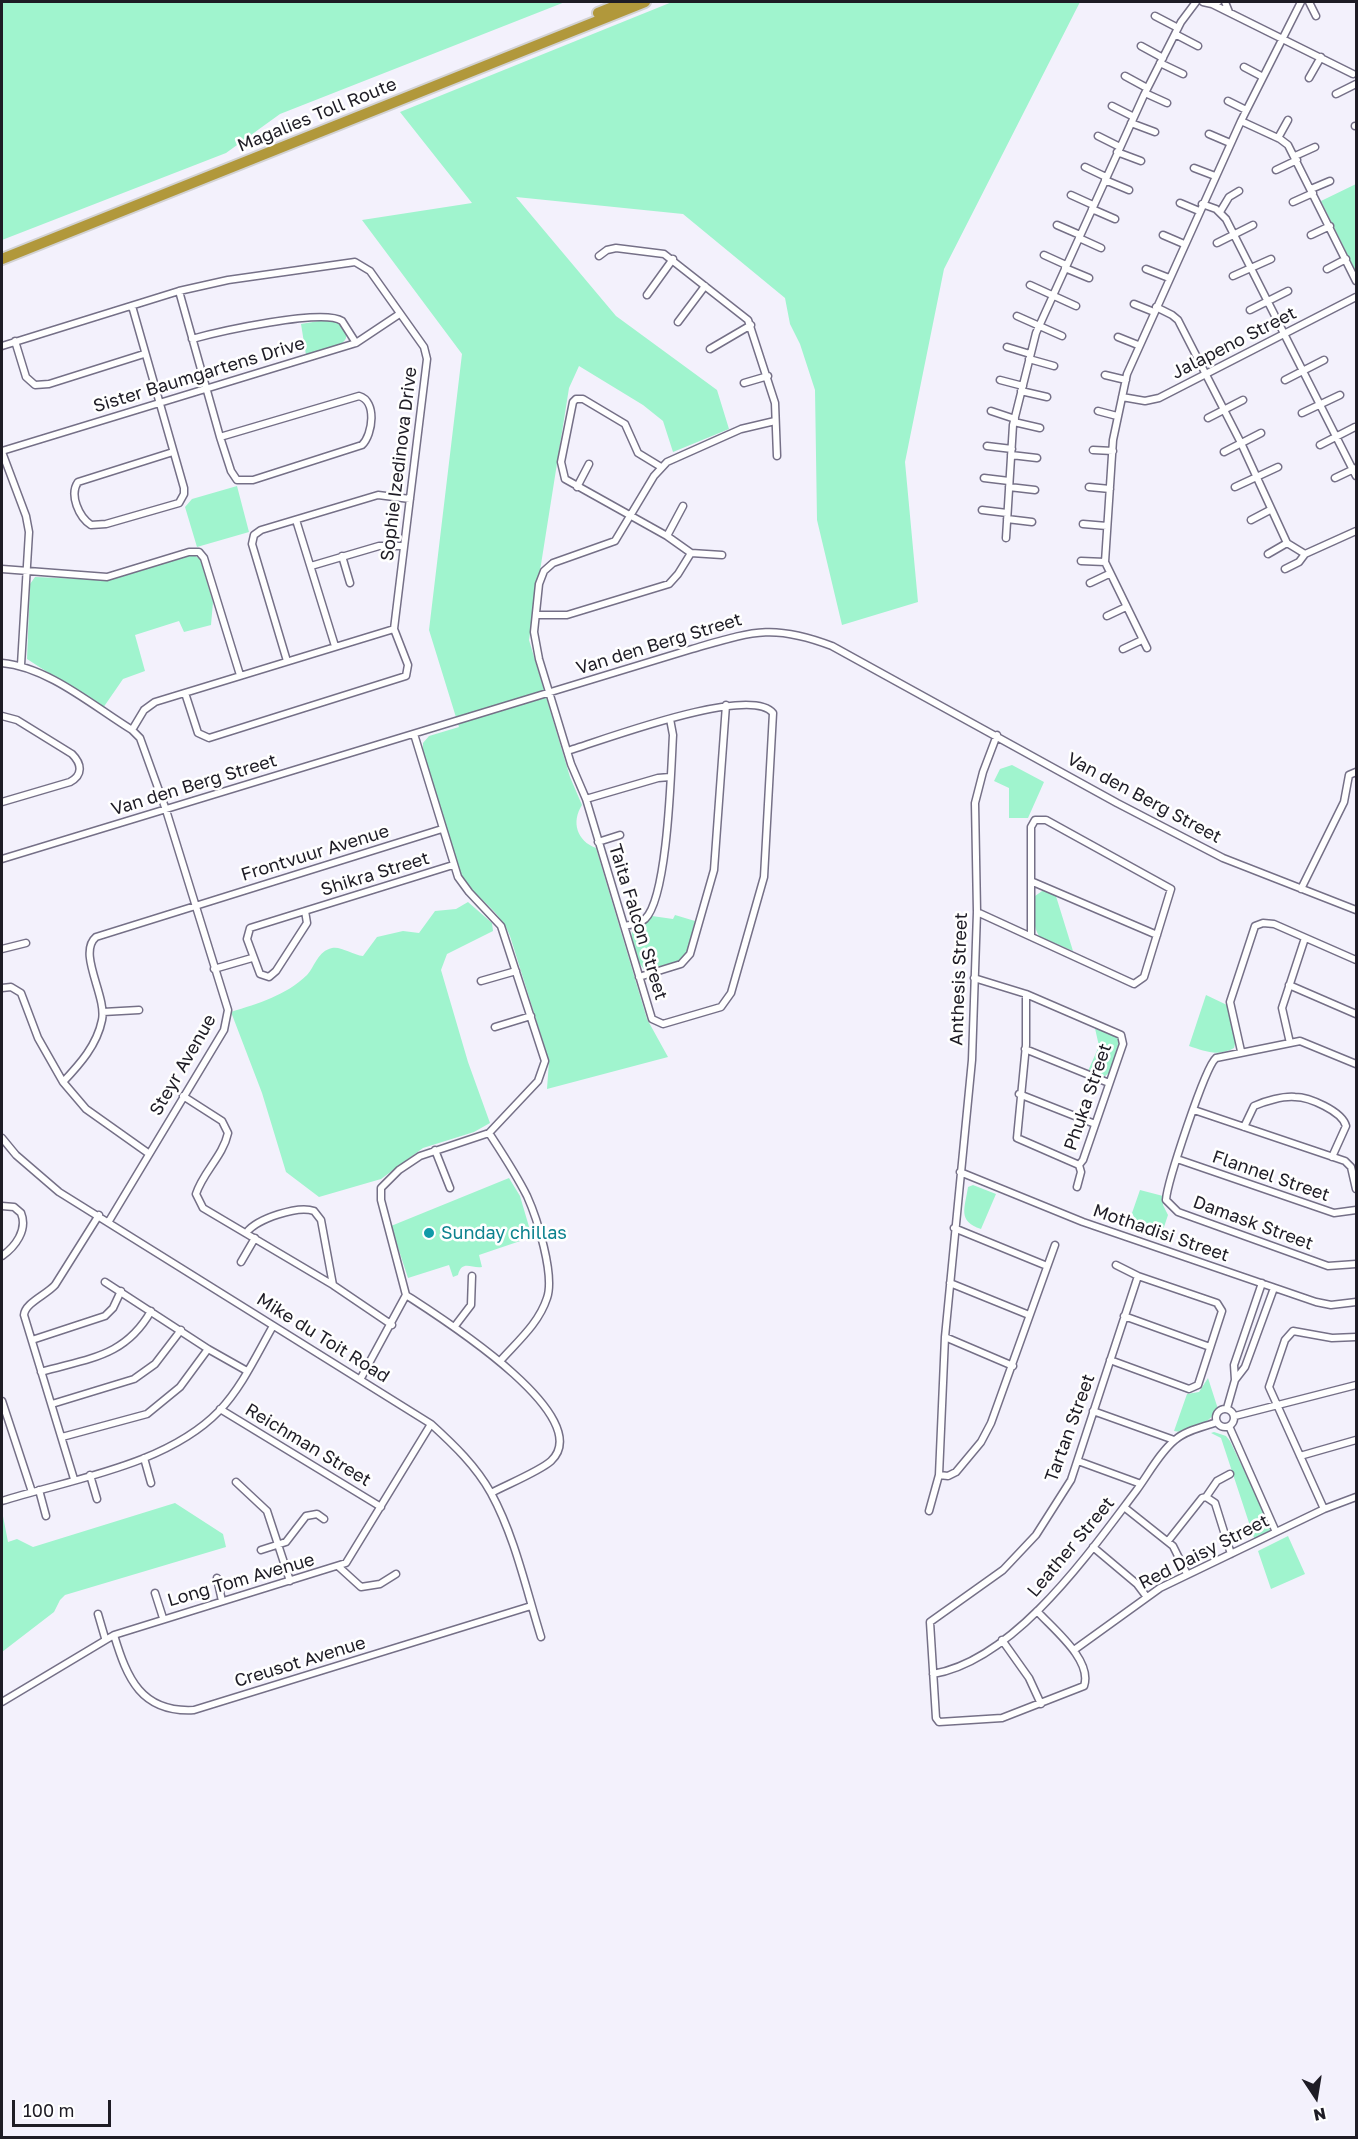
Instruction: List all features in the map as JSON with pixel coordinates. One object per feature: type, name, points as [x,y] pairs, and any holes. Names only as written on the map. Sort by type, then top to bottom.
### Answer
[{"type":"highway","name":"Magalies Toll Route","points":[[2,252],[626,2]]},
{"type":"highway","name":"Magalies Toll Route","points":[[2,260],[645,2]]},
{"type":"street","points":[[1006,538],[1015,420],[1039,326],[1161,60],[1190,7],[1196,2]]},
{"type":"street","points":[[1203,2],[1215,3],[1356,77],[1336,94]]},
{"type":"street","points":[[1225,2],[1229,12]]},
{"type":"street","points":[[1146,648],[1105,562],[1113,451],[1126,380],[1138,345],[1230,143],[1301,2]]},
{"type":"street","points":[[1309,2],[1316,16]]},
{"type":"street","points":[[1155,16],[1198,46]]},
{"type":"street","points":[[1141,46],[1182,74]]},
{"type":"street","points":[[1309,78],[1321,57]]},
{"type":"street","points":[[1244,67],[1263,77]]},
{"type":"street","points":[[1125,76],[1167,103]]},
{"type":"street","points":[[1228,101],[1246,110]]},
{"type":"street","points":[[1112,106],[1155,132]]},
{"type":"street","points":[[1278,138],[1288,120]]},
{"type":"street","points":[[1241,121],[1288,145],[1356,280]]},
{"type":"street","points":[[1209,134],[1230,143]]},
{"type":"street","points":[[1098,136],[1141,161]]},
{"type":"street","points":[[1276,170],[1315,147]]},
{"type":"street","points":[[1085,166],[1129,190]]},
{"type":"street","points":[[1194,168],[1215,176]]},
{"type":"street","points":[[1293,202],[1330,181]]},
{"type":"street","points":[[1220,212],[1229,197],[1239,191]]},
{"type":"street","points":[[1071,195],[1115,219]]},
{"type":"street","points":[[1180,203],[1199,211]]},
{"type":"street","points":[[1202,204],[1220,212],[1355,471],[1335,478]]},
{"type":"street","points":[[1057,225],[1101,248]]},
{"type":"street","points":[[1217,243],[1253,225]]},
{"type":"street","points":[[1311,235],[1330,226]]},
{"type":"street","points":[[1163,235],[1184,244]]},
{"type":"street","points":[[599,256],[607,250],[616,248],[664,254],[738,310],[751,325],[768,376],[775,403],[777,456]]},
{"type":"street","points":[[1044,255],[1089,278]]},
{"type":"street","points":[[647,295],[673,259]]},
{"type":"street","points":[[1233,276],[1271,259]]},
{"type":"street","points":[[1328,268],[1346,260]]},
{"type":"street","name":"Sophie Izedinova Drive","points":[[2,346],[179,291],[228,280],[355,262],[370,271],[427,355],[394,629]]},
{"type":"street","points":[[1146,269],[1169,278]]},
{"type":"street","points":[[1030,285],[1076,306]]},
{"type":"street","points":[[678,322],[705,286]]},
{"type":"street","points":[[179,291],[220,437],[233,476],[237,480],[247,481],[362,445],[367,436],[371,411],[369,402],[359,396],[220,437]]},
{"type":"street","points":[[1250,310],[1288,291]]},
{"type":"street","name":"Jalapeno Street","points":[[1122,397],[1142,401],[1155,399],[1356,297]]},
{"type":"street","points":[[1134,304],[1177,318],[1241,443],[1287,543],[1305,554]]},
{"type":"street","points":[[132,306],[184,488],[184,494],[179,503],[98,526],[84,520],[74,496],[74,489],[78,482],[173,452]]},
{"type":"street","name":"Sister Baumgartens Drive","points":[[2,451],[205,387],[356,343],[398,315]]},
{"type":"street","points":[[192,339],[229,329],[326,316],[342,321],[356,343]]},
{"type":"street","points":[[1017,316],[1062,336]]},
{"type":"street","points":[[710,349],[751,325]]},
{"type":"street","points":[[1118,337],[1138,345]]},
{"type":"street","points":[[15,341],[26,376],[35,385],[49,384],[144,354]]},
{"type":"street","points":[[1007,347],[1054,366]]},
{"type":"street","points":[[1285,380],[1324,360]]},
{"type":"street","points":[[1105,375],[1126,380]]},
{"type":"street","points":[[744,383],[768,376]]},
{"type":"street","points":[[1000,380],[1047,397]]},
{"type":"street","points":[[1302,413],[1340,394]]},
{"type":"street","points":[[661,467],[638,453],[625,424],[584,399],[576,399],[570,408],[560,469],[565,479],[667,536],[691,553],[722,555]]},
{"type":"street","points":[[1208,418],[1243,400]]},
{"type":"street","points":[[991,411],[1040,428]]},
{"type":"street","points":[[1098,411],[1118,416]]},
{"type":"street","name":"Taita Falcon Street","points":[[567,750],[726,705],[767,708],[774,719],[764,877],[731,993],[726,1003],[718,1008],[661,1024],[651,1017],[586,800],[567,750],[534,641],[536,615],[542,575],[550,564],[610,544],[617,539],[661,467],[676,457],[751,425],[776,421]]},
{"type":"street","points":[[1320,445],[1355,427]]},
{"type":"street","points":[[1224,452],[1261,433]]},
{"type":"street","points":[[987,446],[1036,458]]},
{"type":"street","points":[[1093,450],[1113,451]]},
{"type":"street","points":[[2,451],[28,524],[21,665]]},
{"type":"street","points":[[577,487],[589,464]]},
{"type":"street","points":[[1235,487],[1278,467]]},
{"type":"street","points":[[984,478],[1035,490]]},
{"type":"street","points":[[1089,488],[1110,489]]},
{"type":"street","points":[[287,661],[252,540],[261,530],[378,495],[410,499]]},
{"type":"street","points":[[667,536],[682,506]]},
{"type":"street","points":[[982,510],[1032,522]]},
{"type":"street","points":[[1251,520],[1270,510]]},
{"type":"street","points":[[296,520],[335,646]]},
{"type":"street","points":[[1083,524],[1107,526]]},
{"type":"street","points":[[1285,569],[1299,562],[1305,554],[1356,531]]},
{"type":"street","points":[[1268,554],[1287,543]]},
{"type":"street","points":[[311,566],[380,546],[404,546]]},
{"type":"street","points":[[2,569],[107,576],[189,552],[199,552],[204,558],[240,675]]},
{"type":"street","points":[[536,615],[567,615],[669,584],[691,553]]},
{"type":"street","points":[[342,556],[350,583]]},
{"type":"street","points":[[1081,561],[1105,562]]},
{"type":"street","points":[[1090,583],[1109,574]]},
{"type":"street","points":[[1107,616],[1126,606]]},
{"type":"street","points":[[2,663],[21,665],[43,675],[132,730],[148,706],[185,693],[240,675],[394,629],[408,665],[407,674],[402,679],[212,738],[205,738],[198,733],[185,693]]},
{"type":"street","name":"Van den Berg Street","points":[[2,860],[736,636],[757,631],[785,631],[832,646],[1171,832],[1254,872],[1356,910]]},
{"type":"street","points":[[1123,649],[1142,640]]},
{"type":"street","points":[[639,977],[681,964],[690,954],[714,870],[726,705]]},
{"type":"street","points":[[2,716],[16,720],[72,754],[79,762],[80,770],[76,778],[70,782],[2,802]]},
{"type":"street","points":[[624,926],[643,921],[650,910],[664,860],[673,731],[670,719]]},
{"type":"street","name":"Steyr Avenue","points":[[109,1221],[224,1030],[229,1017],[227,1002],[214,969],[145,746],[132,730]]},
{"type":"street","points":[[361,1378],[392,1325],[406,1295],[404,1278],[381,1200],[381,1188],[413,1160],[435,1150],[489,1133],[538,1081],[544,1068],[543,1050],[501,926],[469,892],[453,865],[414,734]]},
{"type":"street","name":"Anthesis Street","points":[[930,1510],[939,1475],[945,1337],[972,1060],[977,912],[975,803],[980,779],[997,735]]},
{"type":"street","points":[[1301,889],[1344,802],[1349,775],[1356,772]]},
{"type":"street","points":[[586,800],[658,778],[670,777]]},
{"type":"street","points":[[977,912],[1134,984],[1144,977],[1172,893],[1168,885],[1039,819],[1032,823],[1031,936]]},
{"type":"street","name":"Frontvuur Avenue","points":[[103,1012],[88,954],[91,940],[102,933],[442,829]]},
{"type":"street","points":[[598,842],[620,835]]},
{"type":"street","name":"Shikra Street","points":[[305,911],[307,923],[273,974],[269,976],[260,974],[252,958],[247,935],[250,928],[453,865]]},
{"type":"street","points":[[1033,882],[1157,935]]},
{"type":"street","points":[[1241,1052],[1230,1002],[1252,931],[1259,923],[1268,923],[1356,960]]},
{"type":"street","points":[[1290,1043],[1282,1008],[1305,938]]},
{"type":"street","points":[[2,950],[26,943]]},
{"type":"street","points":[[214,969],[252,958]]},
{"type":"street","points":[[481,981],[516,971]]},
{"type":"street","name":"Phuka Street","points":[[974,978],[1026,994],[1118,1031],[1123,1044],[1083,1160],[1079,1165]]},
{"type":"street","points":[[1289,985],[1356,1014]]},
{"type":"street","points":[[2,988],[11,987],[21,993],[38,1038],[63,1082],[86,1109],[148,1153]]},
{"type":"street","name":"Phuka Street","points":[[1026,994],[1025,1049],[1019,1094],[1017,1138],[1079,1165]]},
{"type":"street","points":[[63,1082],[89,1051],[102,1021],[103,1012],[139,1010]]},
{"type":"street","points":[[495,1027],[531,1016]]},
{"type":"street","name":"Damask Street","points":[[1356,1064],[1300,1041],[1241,1052],[1213,1061],[1194,1110],[1166,1200],[1178,1212],[1328,1266],[1356,1264]]},
{"type":"street","points":[[1025,1049],[1109,1083]]},
{"type":"street","points":[[1019,1094],[1095,1124]]},
{"type":"street","points":[[183,1096],[222,1121],[228,1133],[222,1149],[198,1186],[196,1194],[198,1201],[210,1212],[333,1285],[392,1325]]},
{"type":"street","points":[[1244,1127],[1254,1106],[1298,1097],[1336,1113],[1345,1121],[1344,1131],[1332,1157]]},
{"type":"street","points":[[1194,1110],[1348,1164],[1356,1189]]},
{"type":"street","points":[[489,1133],[527,1196],[549,1272],[548,1295],[543,1310],[536,1322],[501,1360]]},
{"type":"street","name":"Mike du Toit Road","points":[[2,1138],[52,1187],[273,1326],[361,1378],[431,1424],[473,1467],[491,1493],[511,1540],[541,1637]]},
{"type":"street","points":[[435,1150],[450,1188]]},
{"type":"street","name":"Flannel Street","points":[[1178,1160],[1334,1213],[1356,1210]]},
{"type":"street","name":"Phuka Street","points":[[1077,1187],[1081,1172],[1079,1165]]},
{"type":"street","name":"Mothadisi Street","points":[[960,1172],[1083,1222],[1274,1288],[1331,1305],[1356,1302]]},
{"type":"street","points":[[2,1206],[14,1207],[21,1213],[23,1228],[11,1250],[2,1256]]},
{"type":"street","points":[[247,1232],[261,1221],[304,1209],[314,1211],[321,1220],[333,1285]]},
{"type":"street","points":[[74,1479],[25,1321],[25,1310],[55,1285],[99,1215]]},
{"type":"street","points":[[954,1228],[1047,1266]]},
{"type":"street","points":[[241,1262],[255,1238]]},
{"type":"street","points":[[939,1475],[948,1476],[956,1472],[981,1442],[991,1423],[1055,1245]]},
{"type":"street","points":[[1110,1360],[1194,1389],[1198,1385],[1222,1311],[1217,1303],[1138,1276],[1116,1265]]},
{"type":"street","points":[[455,1326],[471,1305],[472,1276]]},
{"type":"street","name":"Tartan Street","points":[[1037,1611],[1074,1650],[1085,1676],[1084,1686],[996,1720],[943,1724],[936,1718],[930,1622],[994,1578],[1036,1535],[1071,1480],[1138,1276]]},
{"type":"street","points":[[105,1282],[208,1349],[247,1371]]},
{"type":"street","points":[[950,1283],[1029,1315]]},
{"type":"street","points":[[1235,1416],[1234,1422],[1229,1426],[1221,1426],[1217,1422],[1217,1414],[1227,1408],[1235,1380],[1234,1365],[1262,1283]]},
{"type":"street","points":[[1235,1380],[1245,1367],[1274,1288]]},
{"type":"street","points":[[32,1340],[105,1316],[113,1308],[121,1291]]},
{"type":"street","points":[[406,1295],[455,1326],[501,1360],[534,1395],[555,1423],[559,1443],[551,1460],[491,1493]]},
{"type":"street","points":[[41,1372],[114,1349],[138,1333],[151,1311]]},
{"type":"street","points":[[1124,1316],[1210,1347]]},
{"type":"street","points":[[2,1502],[144,1458],[182,1441],[200,1429],[220,1409],[247,1371],[273,1326]]},
{"type":"street","points":[[52,1404],[134,1379],[155,1364],[181,1330]]},
{"type":"street","points":[[1324,1509],[1276,1407],[1269,1387],[1288,1334],[1299,1330],[1332,1338],[1356,1337]]},
{"type":"street","points":[[945,1337],[1013,1366]]},
{"type":"street","points":[[62,1437],[147,1413],[180,1387],[208,1349]]},
{"type":"street","points":[[1235,1416],[1356,1385]]},
{"type":"street","points":[[2,1401],[46,1516]]},
{"type":"street","points":[[1227,1408],[1235,1416]]},
{"type":"street","name":"Reichman Street","points":[[220,1409],[381,1507]]},
{"type":"street","points":[[1093,1411],[1174,1440],[1217,1422]]},
{"type":"street","name":"Long Tom Avenue","points":[[2,1702],[105,1638],[163,1618],[339,1567],[352,1555],[431,1424]]},
{"type":"street","points":[[1229,1426],[1276,1532]]},
{"type":"street","name":"Leather Street","points":[[933,1674],[969,1661],[1002,1640],[1037,1611],[1075,1572],[1174,1440]]},
{"type":"street","points":[[1300,1456],[1356,1440]]},
{"type":"street","points":[[144,1458],[151,1483]]},
{"type":"street","points":[[1078,1461],[1142,1484]]},
{"type":"street","points":[[1168,1541],[1217,1481],[1230,1474]]},
{"type":"street","points":[[90,1475],[97,1499]]},
{"type":"street","points":[[236,1482],[267,1511],[290,1581]]},
{"type":"street","points":[[1206,1497],[1215,1503],[1231,1554]]},
{"type":"street","name":"Red Daisy Street","points":[[1074,1650],[1146,1596],[1324,1509],[1356,1497]]},
{"type":"street","points":[[1124,1507],[1168,1541],[1180,1556],[1187,1574]]},
{"type":"street","points":[[261,1550],[279,1546],[290,1538],[306,1516],[317,1514],[324,1519]]},
{"type":"street","points":[[1093,1547],[1137,1584],[1146,1596]]},
{"type":"street","points":[[339,1567],[361,1587],[380,1584],[396,1574]]},
{"type":"street","points":[[217,1578],[222,1601]]},
{"type":"street","points":[[155,1593],[163,1618]]},
{"type":"street","name":"Creusot Avenue","points":[[114,1635],[127,1673],[150,1701],[162,1708],[178,1711],[194,1710],[531,1606]]},
{"type":"street","points":[[98,1614],[105,1638]]},
{"type":"street","points":[[1002,1640],[1029,1678],[1041,1704]]},
{"type":"green space","points":[[2,2],[565,2],[280,114],[226,153],[2,240]]},
{"type":"green space","points":[[672,2],[1080,2],[944,269],[905,462],[918,602],[842,625],[817,520],[815,390],[800,344],[790,324],[785,298],[683,214],[516,197],[616,316],[717,390],[729,429],[673,452],[663,421],[643,405],[579,366],[569,388],[529,640],[570,777],[582,805],[577,818],[580,836],[596,848],[647,1019],[668,1057],[547,1089],[549,1061],[510,936],[500,919],[460,876],[423,753],[423,743],[429,736],[459,727],[429,630],[462,354],[362,220],[472,203],[400,112]]},
{"type":"green space","points":[[1356,184],[1356,272],[1321,201]]},
{"type":"green space","points":[[331,319],[344,329],[346,337],[344,341],[333,348],[306,355],[301,324]]},
{"type":"green space","points":[[237,486],[249,532],[197,547],[185,507],[192,499]]},
{"type":"green space","points":[[192,554],[200,559],[213,602],[211,625],[184,632],[179,621],[135,635],[145,671],[123,679],[103,708],[27,659],[30,584],[35,577],[105,580]]},
{"type":"green space","points":[[1012,765],[1044,782],[1028,818],[1009,818],[1009,788],[994,781],[1000,769]]},
{"type":"green space","points":[[1045,889],[1055,893],[1073,951],[1040,937],[1037,932],[1034,917],[1035,896]]},
{"type":"green space","points":[[468,902],[492,923],[493,931],[447,954],[441,970],[468,1062],[490,1123],[474,1132],[423,1148],[381,1179],[319,1197],[286,1172],[262,1093],[231,1012],[271,998],[290,988],[307,975],[320,955],[327,950],[339,948],[363,956],[377,937],[403,931],[419,933],[435,911],[456,909]]},
{"type":"green space","points":[[675,915],[695,921],[686,955],[680,961],[645,970],[634,951],[632,930],[652,916],[673,919]]},
{"type":"green space","points":[[1206,995],[1227,1005],[1236,1040],[1234,1048],[1228,1051],[1217,1053],[1189,1046]]},
{"type":"green space","points":[[1094,1024],[1116,1035],[1119,1042],[1110,1072],[1104,1077],[1088,1071],[1099,1046]]},
{"type":"green space","points":[[509,1178],[520,1196],[532,1237],[479,1255],[482,1267],[462,1267],[458,1275],[453,1277],[449,1265],[408,1278],[391,1226]]},
{"type":"green space","points":[[973,1185],[996,1194],[981,1229],[968,1222],[964,1213],[968,1187]]},
{"type":"green space","points":[[1140,1190],[1163,1196],[1163,1205],[1168,1215],[1162,1233],[1139,1226],[1132,1213]]},
{"type":"green space","points":[[1208,1378],[1218,1409],[1210,1418],[1193,1429],[1174,1431],[1187,1394],[1199,1392]]},
{"type":"green space","points":[[1211,1433],[1226,1436],[1230,1441],[1271,1527],[1269,1534],[1255,1541],[1221,1438]]},
{"type":"green space","points":[[175,1503],[223,1534],[226,1547],[65,1595],[54,1612],[2,1652],[2,1511],[8,1542],[17,1539],[33,1547]]},
{"type":"green space","points":[[1288,1536],[1305,1574],[1271,1589],[1258,1551]]},
{"type":"place","name":"Sunday chillas","points":[[429,1233]]}]
